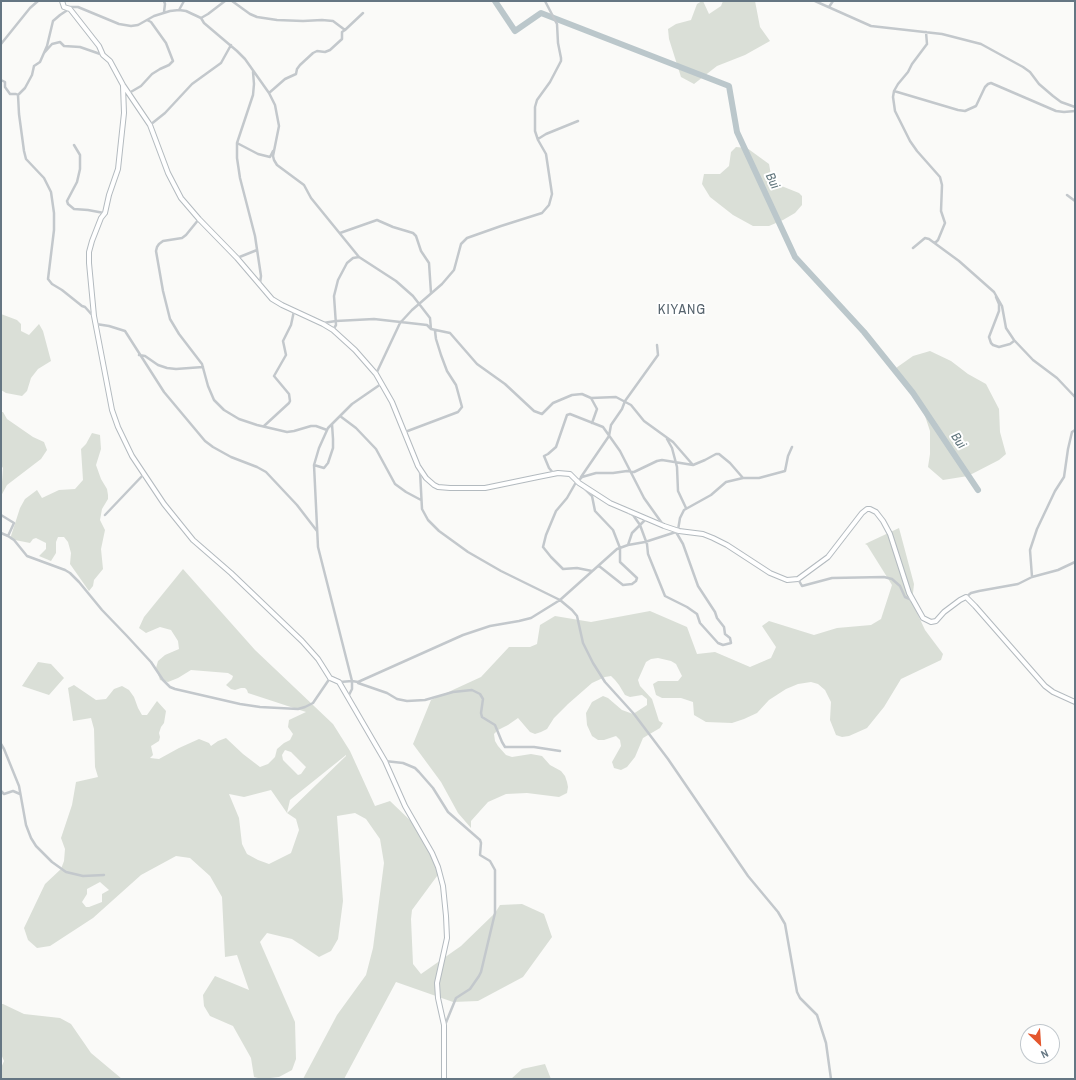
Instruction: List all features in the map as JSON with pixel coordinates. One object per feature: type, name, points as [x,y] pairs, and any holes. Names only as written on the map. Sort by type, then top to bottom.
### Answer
[{"type":"main road","points":[[62,1],[64,7],[70,9],[99,46],[103,55],[110,61],[123,85],[150,125],[168,173],[181,198],[274,300],[282,306],[333,330],[355,350],[376,374],[382,384],[392,402],[418,466],[426,478],[434,485],[438,487],[450,488],[485,488],[536,477],[563,473],[570,474],[604,500],[624,510],[678,531],[703,534],[713,538],[727,545],[770,573],[787,580],[798,579],[828,557],[864,510],[870,509],[876,512],[890,534],[902,573],[913,600],[923,618],[931,622],[936,621],[944,612],[966,597],[1045,686],[1053,692],[1075,702]]},
{"type":"main road","points":[[123,85],[124,113],[118,169],[109,195],[105,213],[101,218],[89,252],[94,316],[112,410],[118,427],[132,456],[164,504],[193,540],[231,573],[302,641],[318,659],[330,678],[339,682],[385,761],[414,824],[432,853],[438,867],[444,893],[447,930],[447,938],[437,983],[438,998],[444,1025],[444,1079]]},
{"type":"street","points":[[1,44],[30,8],[38,1]]},
{"type":"street","points":[[164,1],[164,12]]},
{"type":"street","points":[[179,10],[184,1]]},
{"type":"street","points":[[201,18],[225,1]]},
{"type":"street","points":[[232,1],[250,14],[257,17],[277,20],[333,21],[345,30]]},
{"type":"street","points":[[376,374],[400,323],[442,284],[454,270],[461,244],[467,238],[542,213],[546,210],[552,199],[546,154],[535,131],[534,116],[537,100],[550,82],[561,61],[557,24],[545,1]]},
{"type":"street","points":[[815,1],[871,26],[942,34],[982,44],[1023,67],[1030,72],[1039,84],[1053,96],[1061,102],[1075,107]]},
{"type":"street","points":[[829,7],[833,1]]},
{"type":"street","points":[[64,7],[78,7],[120,24],[131,26],[138,25],[164,12],[179,10],[191,13],[201,18],[204,23],[241,55],[276,105],[279,126],[274,151],[274,160],[277,165],[304,185],[311,198],[359,257],[396,281],[410,293],[430,318],[431,330]]},
{"type":"street","points":[[70,9],[60,15],[53,22],[40,62],[34,66],[28,83],[18,95],[19,114],[26,159],[44,178],[51,192],[54,213],[54,230],[48,279],[52,284],[85,307],[94,316]]},
{"type":"street","points":[[269,93],[285,79],[296,74],[297,69],[313,53],[317,51],[325,52],[330,50],[342,39],[342,32],[363,13]]},
{"type":"street","points":[[129,92],[141,86],[152,74],[170,65],[173,61],[166,43],[151,22],[147,20]]},
{"type":"street","points":[[926,32],[927,44],[894,91],[893,97],[895,110],[910,141],[940,177],[942,186],[941,211],[945,223],[938,240],[935,243]]},
{"type":"street","points":[[44,53],[51,45],[60,42],[64,46],[80,47],[103,55]]},
{"type":"street","points":[[150,125],[165,113],[192,84],[221,63],[231,46]]},
{"type":"street","points":[[250,66],[253,71],[253,95],[237,143],[237,163],[252,220],[261,276],[260,283]]},
{"type":"street","points":[[1,80],[5,82],[5,87],[10,94],[18,95]]},
{"type":"street","points":[[894,91],[965,111],[976,106],[985,87],[991,83],[1056,111],[1075,111]]},
{"type":"street","points":[[538,139],[546,134],[578,121]]},
{"type":"street","points":[[237,143],[258,154],[270,157],[274,151]]},
{"type":"street","points":[[74,145],[78,150],[81,160],[77,182],[67,201],[68,204],[74,209],[105,213]]},
{"type":"street","points":[[1067,196],[1075,201]]},
{"type":"street","points":[[199,218],[186,235],[182,238],[163,241],[157,247],[156,251],[163,291],[170,319],[179,334],[200,361],[208,386],[217,404],[239,419],[263,427],[286,432],[311,426],[316,426],[327,430]]},
{"type":"street","points":[[340,233],[377,220],[394,228],[413,233],[416,236],[421,251],[429,263],[431,293]]},
{"type":"street","points":[[913,248],[926,238],[963,264],[994,292],[1000,300],[1006,328],[1014,340],[1033,360],[1058,378],[1075,398]]},
{"type":"street","points":[[237,258],[257,250]]},
{"type":"street","points":[[333,330],[336,325],[334,296],[338,280],[347,263],[353,258],[359,257]]},
{"type":"street","points":[[994,292],[999,304],[999,311],[989,336],[991,343],[999,347],[1010,344],[1014,342],[1014,340]]},
{"type":"street","points":[[263,427],[290,401],[289,394],[274,376],[286,355],[283,341],[291,325],[294,311]]},
{"type":"street","points":[[323,324],[336,321],[374,319],[427,325],[431,330]]},
{"type":"street","points":[[96,324],[125,331],[164,392],[205,441],[231,457],[266,472],[298,505],[317,531]]},
{"type":"street","points":[[431,330],[452,335],[477,364],[505,384],[534,411],[542,414],[553,403],[572,395],[582,394],[591,398],[616,397],[625,401],[633,407],[644,421],[659,431],[681,450],[693,465]]},
{"type":"street","points":[[405,432],[458,412],[462,407],[456,385],[447,371],[441,356],[436,340],[435,330]]},
{"type":"street","points":[[592,571],[577,568],[563,569],[543,547],[546,536],[556,511],[568,498],[579,482],[608,436],[611,425],[622,409],[625,401],[658,355],[657,345]]},
{"type":"street","points":[[139,355],[145,356],[158,365],[167,368],[176,369],[203,367]]},
{"type":"street","points":[[348,697],[352,688],[352,681],[318,547],[314,465],[319,448],[331,424],[352,404],[382,384]]},
{"type":"street","points":[[591,398],[597,409],[592,423]]},
{"type":"street","points":[[555,475],[549,468],[544,456],[556,447],[567,416],[570,414],[603,427],[620,451],[642,494],[664,526]]},
{"type":"street","points":[[340,416],[356,428],[376,449],[395,484],[421,500]]},
{"type":"street","points":[[314,465],[326,468],[330,458],[333,439],[331,424]]},
{"type":"street","points":[[1032,577],[1030,550],[1037,529],[1055,491],[1064,477],[1068,449],[1072,432],[1075,430]]},
{"type":"street","points":[[667,438],[676,463],[678,491],[686,508]]},
{"type":"street","points":[[624,510],[633,515],[640,524],[648,547],[648,554],[665,596],[687,607],[696,614],[700,623],[718,644],[723,645],[731,643],[730,638],[725,634],[724,627],[698,586],[678,531],[682,512],[686,508],[710,495],[726,482],[743,478],[758,478],[785,471],[788,456],[792,447]]},
{"type":"street","points":[[579,482],[582,477],[596,473],[631,472],[641,470],[662,460],[693,465],[716,454],[719,454],[743,478]]},
{"type":"street","points":[[418,466],[421,474],[422,508],[428,520],[438,531],[484,562],[560,600],[577,616],[583,643],[605,682],[634,714],[668,759],[748,876],[778,912],[786,924],[797,992],[800,998],[817,1015],[826,1043],[831,1079]]},
{"type":"street","points":[[105,515],[144,474]]},
{"type":"street","points":[[579,482],[592,496],[595,511],[613,530],[620,548],[620,562],[637,578],[636,581],[632,584],[623,585],[599,566]]},
{"type":"street","points":[[1,515],[14,523],[8,536]]},
{"type":"street","points":[[653,521],[657,515]]},
{"type":"street","points":[[628,546],[632,533],[646,519]]},
{"type":"street","points":[[358,682],[463,635],[490,626],[531,618],[560,600],[614,551],[678,531]]},
{"type":"street","points":[[1,533],[14,540],[27,556],[70,573],[102,610],[151,662],[163,680],[170,687],[240,704],[260,707],[298,709],[314,703],[330,678]]},
{"type":"street","points":[[966,597],[971,593],[979,591],[1018,584],[1032,577],[1058,570],[1075,562]]},
{"type":"street","points":[[798,579],[802,586],[832,578],[892,579],[900,586],[906,597],[913,600]]},
{"type":"street","points":[[339,682],[358,682],[387,693],[397,699],[407,701],[425,700],[454,692],[472,690],[480,694],[483,699],[481,713],[482,717],[495,725],[505,747],[534,747],[560,751]]},
{"type":"street","points":[[1,744],[19,786],[26,825],[30,838],[36,846],[48,859],[66,872],[83,876],[104,875]]},
{"type":"street","points":[[385,761],[403,763],[415,768],[432,788],[448,812],[480,840],[480,855],[490,860],[495,870],[495,913],[483,957],[481,972],[470,989],[456,998],[444,1025]]},
{"type":"street","points":[[1,791],[4,794],[13,791],[21,794]]},
{"type":"shaded area","points":[[702,1],[709,14],[721,6],[723,1],[755,1],[760,27],[770,41],[745,55],[717,66],[694,84],[681,77],[669,39],[668,29],[676,24],[691,20],[697,4]]},
{"type":"shaded area","points":[[736,147],[747,148],[769,164],[771,175],[779,185],[799,193],[802,196],[802,205],[795,213],[769,226],[753,226],[733,215],[710,197],[702,184],[704,174],[720,174],[729,166],[731,152]]},
{"type":"shaded area","points":[[1,314],[17,320],[21,324],[21,331],[29,335],[39,324],[43,331],[51,361],[38,369],[31,378],[27,391],[22,396],[6,393],[1,390]]},
{"type":"shaded area","points":[[930,351],[951,361],[968,374],[986,384],[999,409],[1000,432],[1006,454],[999,460],[968,476],[943,480],[928,467],[930,454],[930,431],[924,413],[913,393],[899,379],[896,368],[913,356]]},
{"type":"shaded area","points":[[1,412],[3,412],[7,419],[33,437],[44,442],[47,450],[41,459],[7,485],[1,496],[3,468],[1,465]]},
{"type":"shaded area","points":[[92,433],[100,435],[101,449],[96,465],[101,479],[107,489],[108,499],[102,509],[100,520],[105,530],[101,549],[103,569],[94,580],[93,586],[89,591],[70,564],[71,553],[68,542],[64,537],[58,537],[56,542],[56,553],[51,561],[39,556],[46,549],[46,543],[36,538],[30,543],[10,539],[20,508],[25,499],[37,490],[42,498],[59,490],[75,489],[83,480],[81,449],[86,444]]},
{"type":"shaded area","points":[[899,528],[914,584],[912,602],[925,630],[943,654],[941,660],[901,679],[884,707],[867,728],[849,736],[842,737],[836,735],[830,720],[831,702],[825,690],[818,684],[811,682],[798,684],[786,689],[769,700],[757,713],[744,719],[732,723],[706,722],[694,715],[693,702],[681,698],[662,698],[656,695],[653,684],[658,681],[678,681],[682,676],[676,664],[671,661],[658,658],[651,659],[646,662],[638,680],[640,686],[652,699],[659,721],[663,723],[660,728],[643,738],[635,757],[627,767],[621,770],[614,768],[612,762],[621,746],[620,740],[616,736],[604,740],[598,740],[592,736],[587,725],[586,713],[592,702],[603,696],[608,698],[622,710],[633,714],[647,705],[647,699],[642,695],[630,697],[625,695],[611,676],[605,677],[592,683],[568,704],[554,718],[547,729],[535,734],[530,732],[518,718],[494,734],[495,741],[506,755],[512,757],[531,754],[542,756],[550,765],[561,771],[567,782],[567,793],[559,797],[527,793],[506,794],[488,802],[471,821],[471,828],[458,813],[441,782],[413,744],[431,700],[481,677],[509,647],[530,647],[537,644],[540,625],[555,616],[591,622],[650,611],[687,627],[697,654],[715,652],[750,667],[771,658],[776,647],[762,626],[769,621],[814,635],[837,628],[871,625],[881,619],[892,585],[865,544]]},
{"type":"shaded area","points":[[183,569],[255,650],[333,724],[350,751],[375,806],[390,801],[414,824],[440,872],[412,910],[413,964],[421,974],[461,946],[495,913],[500,905],[522,904],[544,914],[552,937],[523,977],[478,1001],[453,1002],[396,982],[344,1079],[303,1079],[337,1015],[366,975],[373,948],[384,863],[380,839],[366,819],[355,813],[337,816],[343,901],[338,939],[331,951],[319,957],[292,939],[267,933],[260,942],[295,1022],[296,1059],[292,1070],[279,1077],[262,1079],[254,1077],[251,1058],[233,1026],[210,1016],[204,1006],[203,995],[215,976],[249,990],[237,955],[225,957],[222,897],[210,876],[190,858],[176,856],[141,875],[93,918],[50,946],[37,948],[28,940],[24,928],[45,884],[61,869],[64,861],[65,849],[61,838],[72,805],[76,782],[98,777],[95,767],[94,729],[91,718],[73,721],[68,688],[74,685],[96,700],[106,699],[114,689],[122,686],[129,690],[134,697],[142,715],[147,715],[157,701],[166,711],[164,723],[159,733],[159,741],[151,746],[153,755],[150,758],[159,759],[199,739],[209,743],[211,746],[226,738],[260,767],[268,764],[275,757],[277,749],[290,740],[293,734],[288,727],[289,720],[306,712],[248,693],[245,688],[235,690],[231,689],[226,685],[233,676],[228,673],[191,670],[168,682],[160,680],[156,668],[158,661],[165,655],[179,649],[178,641],[171,630],[160,627],[146,633],[139,628],[144,617]],"holes":[[[285,750],[291,752],[306,767],[301,774],[298,775],[283,760],[282,755]],[[346,755],[287,813],[290,800]],[[271,790],[287,813],[296,819],[299,830],[291,853],[269,864],[258,860],[247,854],[242,844],[239,818],[229,794],[244,797]],[[100,882],[109,890],[102,894],[102,902],[86,907],[82,902],[87,894],[87,889]]]},
{"type":"shaded area","points":[[38,662],[51,664],[64,678],[49,695],[22,686]]},
{"type":"shaded area","points":[[1,1004],[24,1014],[60,1018],[71,1024],[91,1053],[122,1079],[1,1079],[1,1068],[4,1061],[1,1054]]},
{"type":"shaded area","points":[[545,1064],[551,1079],[511,1079],[522,1069]]},
{"type":"waterway","name":"Bui","points":[[495,1],[515,31],[541,13],[729,86],[737,132],[795,257],[864,332],[913,393],[978,490]]},
{"type":"district","name":"KIYANG","points":[[682,310]]}]
